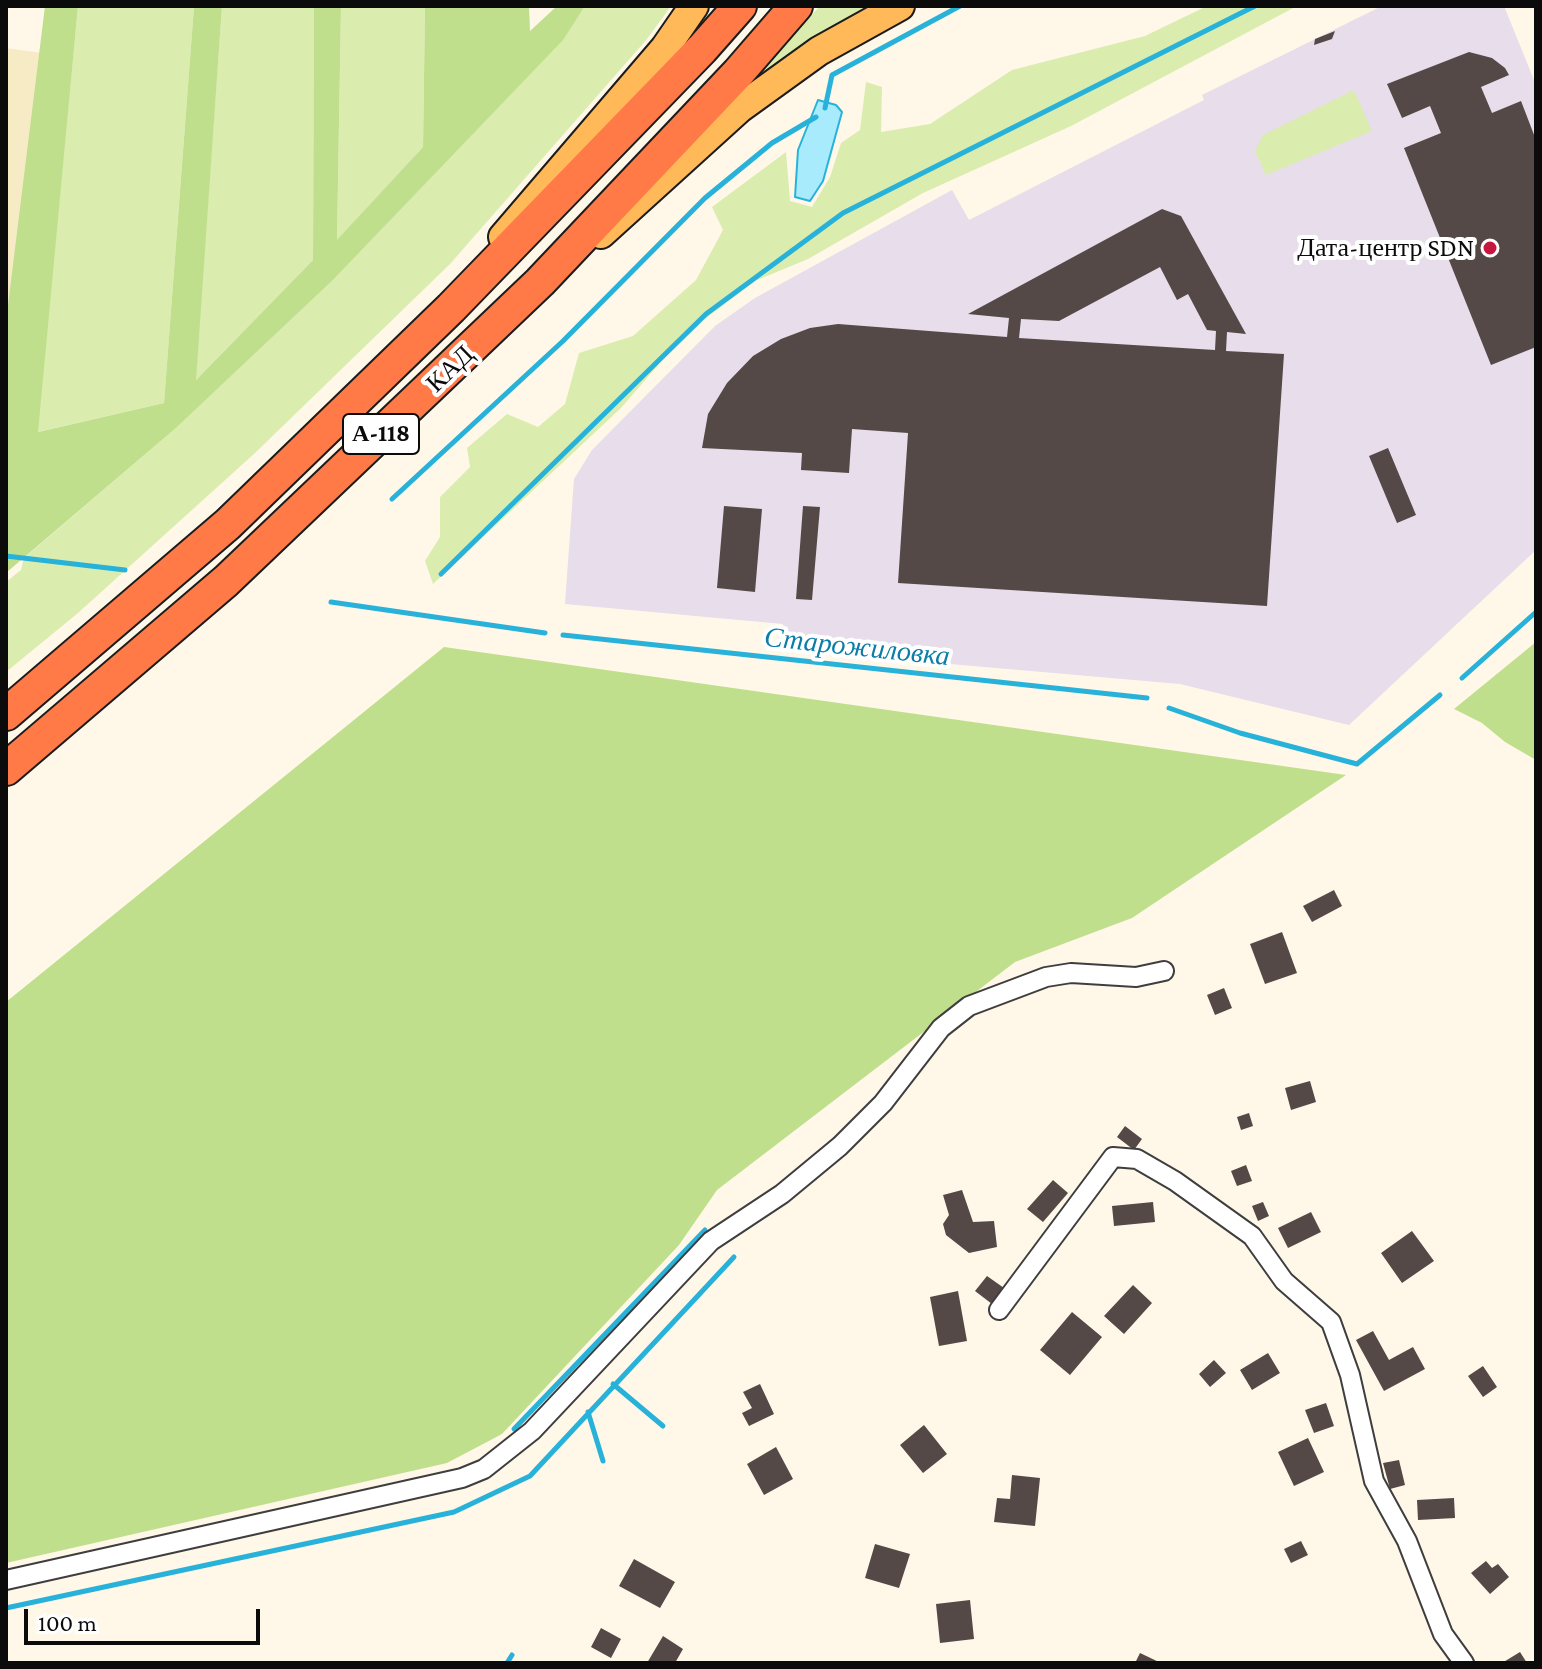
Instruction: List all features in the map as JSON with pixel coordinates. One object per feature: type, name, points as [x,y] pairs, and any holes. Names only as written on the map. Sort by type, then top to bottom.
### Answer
[{"type":"highway","name":"КАД","points":[[6,714],[228,524],[451,308],[740,6]]},
{"type":"highway","name":"КАД","points":[[6,769],[226,581],[540,282],[738,73],[796,6]]},
{"type":"main road","points":[[451,308],[520,214],[665,48],[694,6]]},
{"type":"main road","points":[[540,282],[623,217],[740,108],[819,51],[900,6]]},
{"type":"street","points":[[6,1580],[462,1478],[484,1469],[532,1431],[711,1241],[782,1194],[840,1146],[883,1103],[941,1028],[969,1006],[1046,977],[1071,973],[1136,977],[1164,971]]},
{"type":"street","points":[[999,1310],[1113,1157],[1137,1159],[1175,1181],[1252,1236],[1284,1281],[1331,1322],[1350,1375],[1374,1481],[1407,1541],[1443,1634],[1464,1663]]},
{"type":"shaded area","points":[[1382,6],[1504,6],[1536,85],[1536,550],[1349,725],[1180,684],[778,649],[783,624],[565,604],[574,479],[592,450],[715,326],[755,298],[952,190],[969,220],[1204,100],[1202,95]]},
{"type":"shaded area","points":[[6,48],[42,53],[6,321]]},
{"type":"green space","points":[[45,6],[78,6],[38,432],[164,403],[194,6],[222,6],[196,380],[313,260],[314,6],[341,6],[337,240],[423,147],[425,6],[529,6],[530,31],[557,6],[585,6],[563,40],[333,280],[176,428],[7,572],[6,321]]},
{"type":"green space","points":[[78,6],[194,6],[164,403],[37,432]]},
{"type":"green space","points":[[222,6],[314,6],[313,260],[195,381]]},
{"type":"green space","points":[[341,6],[425,6],[423,147],[337,241]]},
{"type":"green space","points":[[585,6],[671,6],[647,39],[450,264],[255,453],[78,613],[6,672],[6,582],[21,570],[24,558],[176,428],[333,280],[562,40]]},
{"type":"green space","points":[[820,6],[875,6],[745,87]]},
{"type":"green space","points":[[1207,6],[1297,6],[1071,126],[923,193],[808,259],[755,281],[685,334],[621,408],[433,584],[425,561],[440,537],[440,497],[470,467],[467,448],[507,414],[538,427],[565,404],[579,353],[633,336],[696,280],[723,230],[712,207],[786,152],[790,201],[812,207],[830,177],[841,143],[860,130],[866,82],[882,87],[881,132],[930,124],[1012,70],[1145,36]]},
{"type":"green space","points":[[1354,90],[1372,131],[1266,175],[1255,151],[1263,135]]},
{"type":"green space","points":[[1536,642],[1536,760],[1505,742],[1482,723],[1454,709]]},
{"type":"green space","points":[[444,647],[1346,775],[1132,918],[1015,962],[717,1190],[679,1245],[502,1434],[447,1463],[6,1563],[6,1002]]},
{"type":"water","points":[[818,100],[836,105],[842,112],[823,181],[810,201],[795,197],[798,150]]},
{"type":"building","points":[[1335,31],[1332,39],[1314,45],[1315,39]]},
{"type":"building","name":"Дата-центр SDN","points":[[1469,52],[1492,58],[1505,68],[1509,75],[1481,87],[1492,113],[1521,101],[1536,140],[1536,347],[1491,365],[1404,148],[1441,133],[1430,106],[1402,118],[1387,84]]},
{"type":"building","points":[[1162,209],[1181,216],[1246,334],[1227,332],[1226,351],[1284,354],[1267,606],[898,583],[908,433],[852,429],[849,473],[801,470],[802,453],[702,448],[708,414],[727,383],[753,356],[781,339],[810,328],[838,324],[1007,337],[1009,318],[968,314]],"holes":[[[1160,267],[1177,300],[1188,294],[1207,330],[1216,331],[1215,350],[1019,338],[1021,319],[1059,321]]]},
{"type":"building","points":[[1388,448],[1416,515],[1397,523],[1369,456]]},
{"type":"building","points":[[724,506],[762,509],[755,592],[717,588]]},
{"type":"building","points":[[803,506],[820,507],[812,600],[796,599]]},
{"type":"building","points":[[1334,890],[1342,906],[1312,922],[1303,906]]},
{"type":"building","points":[[1282,932],[1297,973],[1265,984],[1250,944]]},
{"type":"building","points":[[1224,988],[1232,1008],[1215,1015],[1207,995]]},
{"type":"building","points":[[1310,1081],[1316,1102],[1291,1110],[1285,1088]]},
{"type":"building","points":[[1249,1113],[1253,1126],[1241,1130],[1237,1117]]},
{"type":"building","points":[[1125,1126],[1142,1139],[1134,1150],[1117,1137]]},
{"type":"building","points":[[1246,1165],[1252,1181],[1237,1186],[1231,1171]]},
{"type":"building","points":[[1053,1180],[1068,1193],[1043,1222],[1027,1209]]},
{"type":"building","points":[[962,1190],[973,1222],[994,1221],[997,1247],[969,1253],[946,1235],[943,1224],[949,1215],[943,1195]]},
{"type":"building","points":[[1153,1202],[1155,1222],[1114,1226],[1112,1206]]},
{"type":"building","points":[[1263,1202],[1269,1216],[1258,1221],[1252,1206]]},
{"type":"building","points":[[1311,1212],[1321,1232],[1288,1248],[1278,1228]]},
{"type":"building","points":[[1412,1231],[1434,1261],[1402,1283],[1381,1253]]},
{"type":"building","points":[[987,1276],[1004,1288],[992,1304],[975,1291]]},
{"type":"building","points":[[1133,1285],[1152,1303],[1124,1334],[1104,1316]]},
{"type":"building","points":[[958,1291],[967,1341],[939,1346],[930,1297]]},
{"type":"building","points":[[1072,1312],[1102,1337],[1070,1375],[1040,1350]]},
{"type":"building","points":[[1373,1331],[1389,1360],[1413,1347],[1425,1369],[1384,1391],[1356,1340]]},
{"type":"building","points":[[1268,1353],[1280,1373],[1252,1390],[1240,1370]]},
{"type":"building","points":[[1214,1360],[1226,1373],[1210,1387],[1199,1374]]},
{"type":"building","points":[[1483,1366],[1497,1387],[1483,1397],[1468,1376]]},
{"type":"building","points":[[760,1384],[774,1414],[749,1426],[742,1413],[752,1408],[743,1392]]},
{"type":"building","points":[[1326,1403],[1334,1426],[1314,1433],[1305,1410]]},
{"type":"building","points":[[924,1425],[947,1454],[923,1473],[900,1445]]},
{"type":"building","points":[[1308,1438],[1324,1472],[1294,1486],[1278,1452]]},
{"type":"building","points":[[776,1447],[793,1479],[764,1495],[747,1464]]},
{"type":"building","points":[[1399,1460],[1405,1485],[1390,1489],[1383,1463]]},
{"type":"building","points":[[1012,1475],[1040,1478],[1035,1526],[994,1522],[997,1498],[1010,1499]]},
{"type":"building","points":[[1454,1498],[1455,1518],[1418,1520],[1417,1500]]},
{"type":"building","points":[[1301,1541],[1308,1555],[1291,1563],[1284,1549]]},
{"type":"building","points":[[875,1544],[910,1554],[899,1588],[865,1578]]},
{"type":"building","points":[[634,1559],[675,1582],[660,1608],[619,1586]]},
{"type":"building","points":[[1486,1561],[1492,1568],[1498,1564],[1509,1577],[1490,1594],[1471,1573]]},
{"type":"building","points":[[970,1600],[974,1639],[940,1643],[936,1604]]},
{"type":"building","points":[[601,1628],[621,1639],[611,1658],[591,1647]]},
{"type":"building","points":[[663,1636],[683,1649],[675,1663],[647,1663]]},
{"type":"building","points":[[1520,1652],[1527,1663],[1502,1663]]},
{"type":"building","points":[[1140,1653],[1161,1663],[1135,1663]]},
{"type":"waterway","points":[[825,108],[832,75],[960,6]]},
{"type":"waterway","points":[[441,574],[706,314],[843,213],[1255,6]]},
{"type":"waterway","points":[[392,499],[563,341],[705,198],[772,143],[816,117]]},
{"type":"waterway","name":"Старожиловка","points":[[6,556],[125,570]]},
{"type":"waterway","name":"Старожиловка","points":[[331,602],[545,633]]},
{"type":"waterway","points":[[1462,678],[1536,612]]},
{"type":"waterway","name":"Старожиловка","points":[[563,635],[1147,698]]},
{"type":"waterway","name":"Старожиловка","points":[[1169,708],[1240,733],[1357,764],[1440,695]]},
{"type":"waterway","points":[[514,1429],[705,1230]]},
{"type":"waterway","points":[[6,1608],[454,1512],[530,1476],[734,1257]]},
{"type":"waterway","points":[[613,1384],[663,1426]]},
{"type":"waterway","points":[[588,1412],[603,1461]]},
{"type":"waterway","points":[[507,1663],[512,1655]]},
{"type":"place","name":"Дата-центр SDN","points":[[1490,248]]}]
